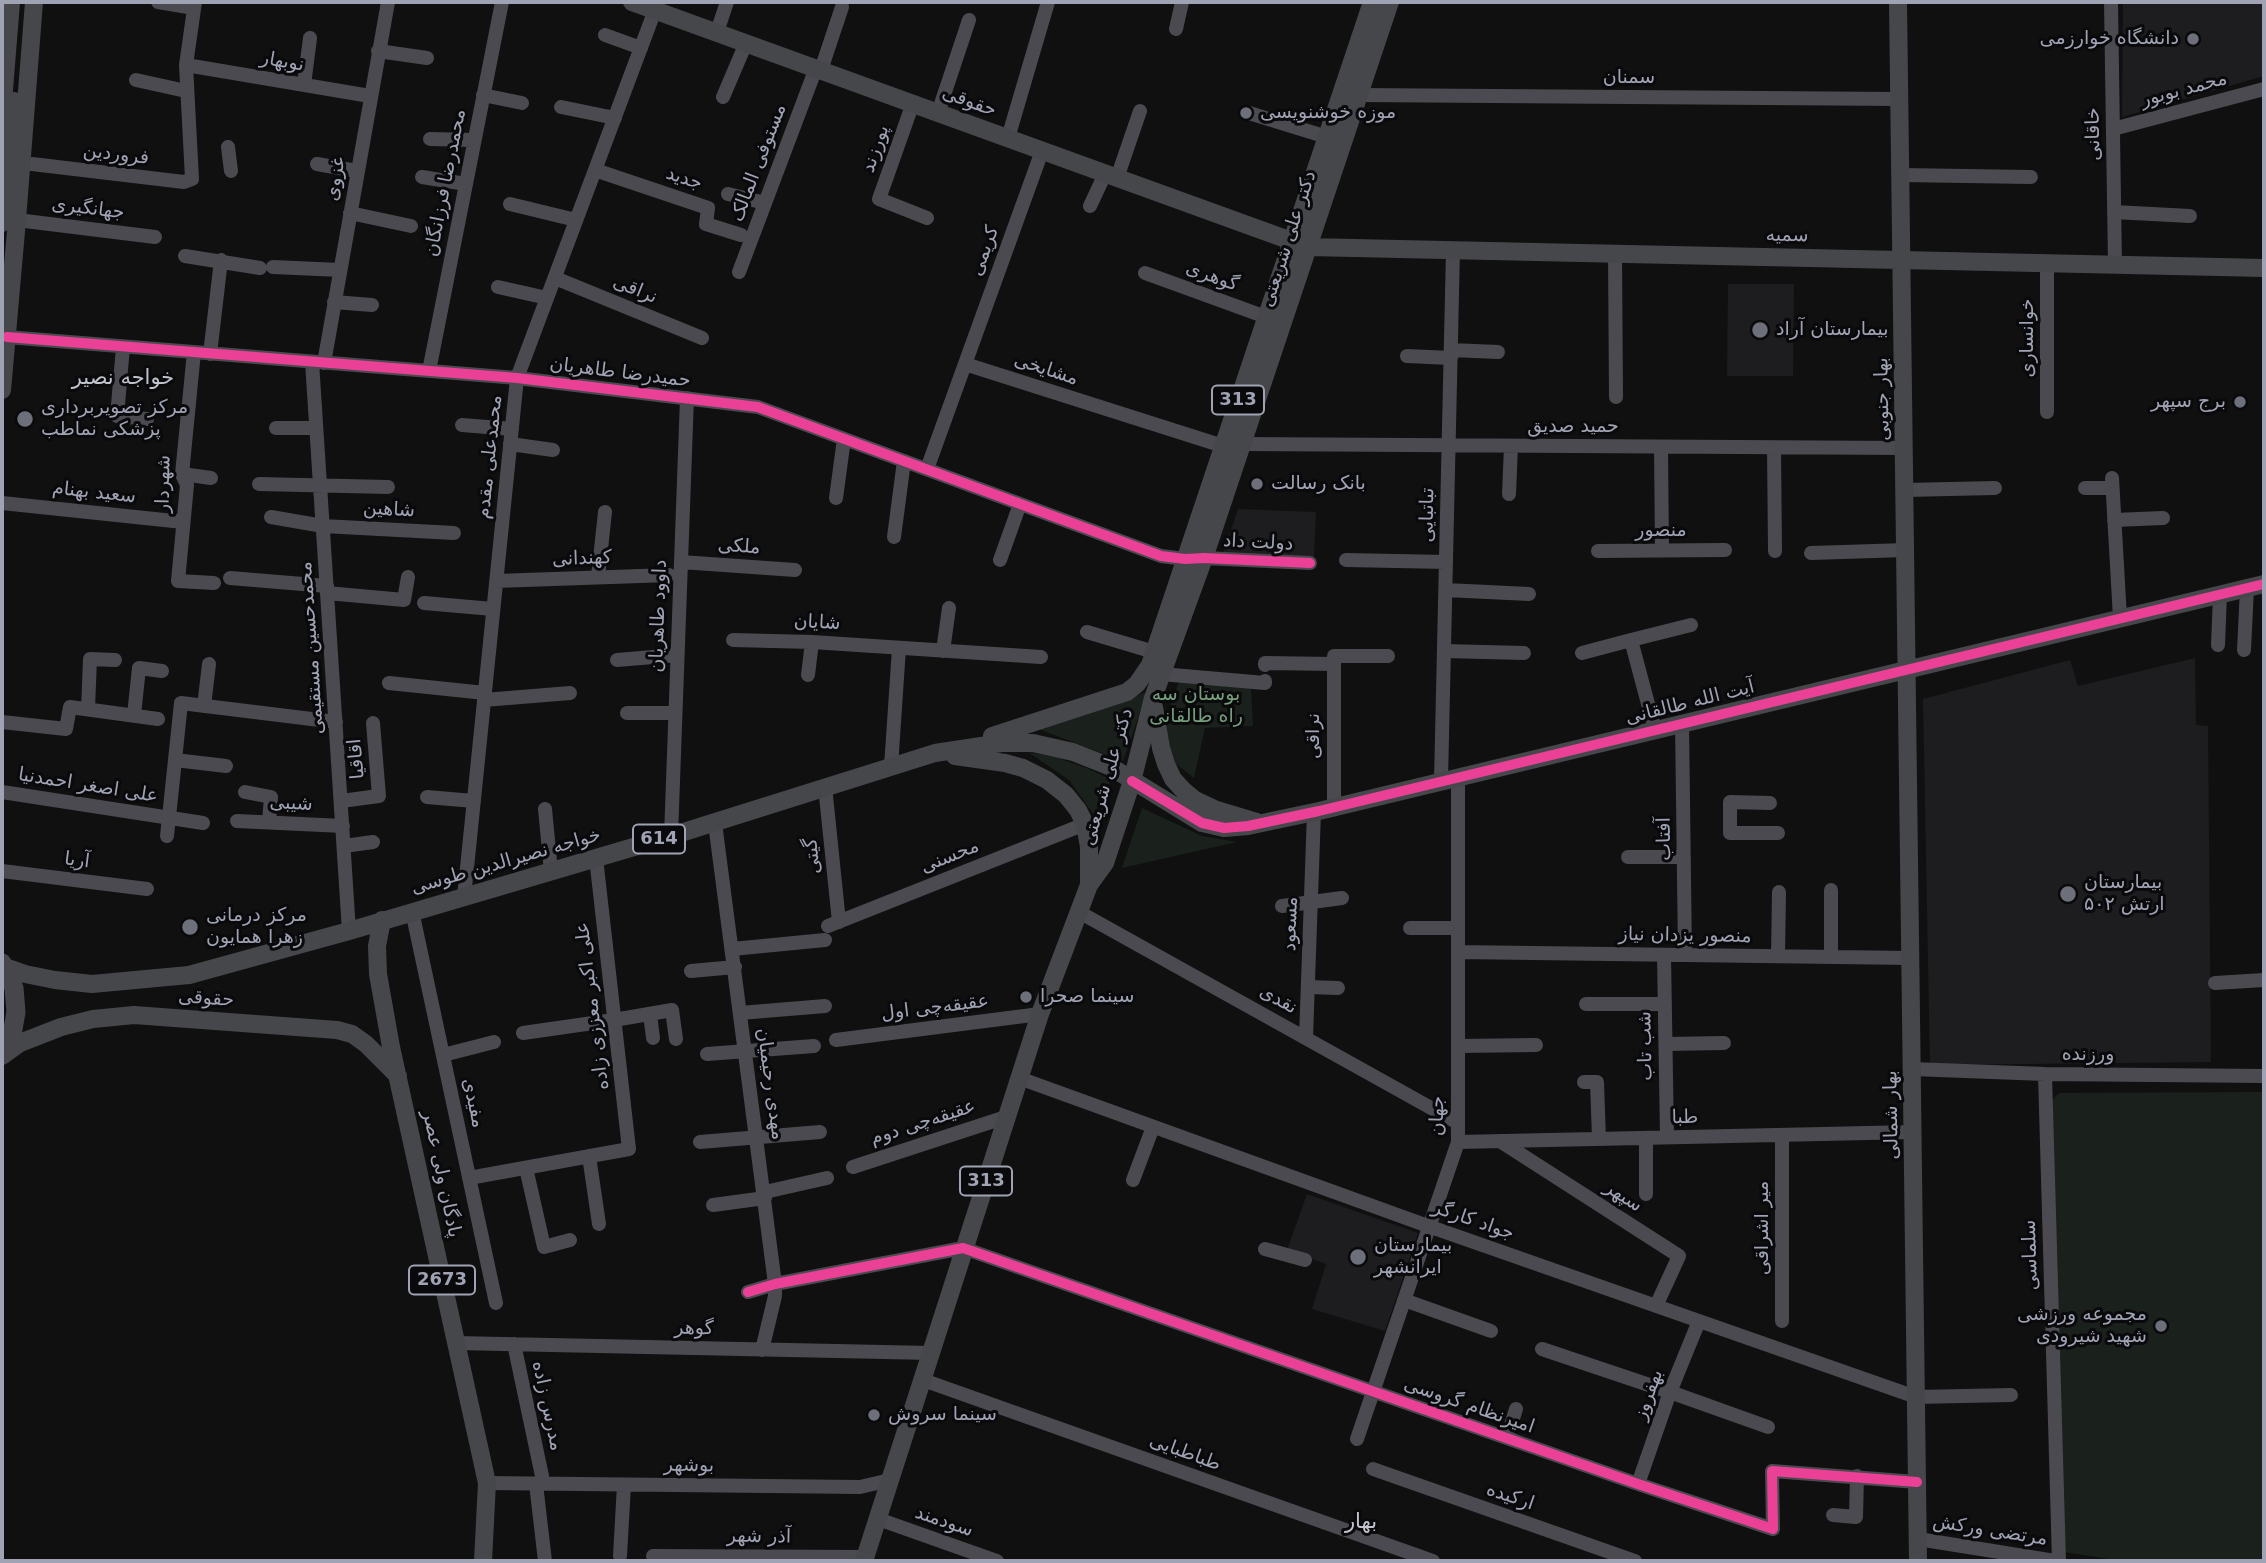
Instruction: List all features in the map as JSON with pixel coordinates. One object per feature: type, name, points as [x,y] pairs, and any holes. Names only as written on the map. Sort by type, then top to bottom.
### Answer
[{"type":"highway","points":[[2,1055],[12,1035],[16,1012],[14,988],[3,965]]},
{"type":"main road","points":[[2,113],[4,56],[11,2]]},
{"type":"main road","points":[[22,80],[23,2]]},
{"type":"main road","points":[[2,390],[6,337],[6,219],[34,2]]},
{"type":"main road","points":[[6,219],[32,164],[44,2]]},
{"type":"main road","name":"حقوقی","points":[[632,2],[657,6],[746,43],[1300,244]]},
{"type":"main road","name":"دکتر علی شریعتی","points":[[865,1559],[1040,1014],[1089,885],[1105,863],[1132,781],[1153,698],[1242,444],[1300,244],[1327,137],[1372,2]]},
{"type":"main road","name":"دکتر علی شریعتی","points":[[935,753],[1036,723],[1127,692],[1138,684],[1154,652],[1266,317],[1300,244],[1358,95],[1390,2]]},
{"type":"main road","name":"بهار جنوبی","points":[[1898,2],[1907,669]]},
{"type":"main road","name":"سمیه","points":[[1300,244],[1453,250],[2264,268]]},
{"type":"main road","name":"آیت الله طالقانی","points":[[1132,781],[1202,823],[1224,828],[1261,823],[2256,586]]},
{"type":"main road","name":"بهار شمالی","points":[[1907,669],[1918,1561]]},
{"type":"main road","points":[[1153,698],[1161,748],[1166,764],[1178,785],[1195,800],[1214,809],[1261,823]]},
{"type":"main road","name":"خواجه نصیرالدین طوسی","points":[[3,965],[25,974],[92,984],[189,975],[671,836],[935,753],[1001,743],[1033,743],[1093,758],[1132,781]]},
{"type":"main road","points":[[935,753],[1005,763],[1035,774],[1056,786],[1072,802],[1085,824],[1089,847],[1089,885]]},
{"type":"main road","name":"پادگان ولی عصر","points":[[382,920],[377,946],[379,974],[398,1076],[486,1483],[483,1561]]},
{"type":"main road","name":"حقوقی","points":[[2,1055],[20,1043],[61,1027],[93,1019],[134,1015],[337,1030],[352,1034],[366,1044],[398,1076]]},
{"type":"street","points":[[136,80],[186,91],[186,65],[195,5],[158,2]]},
{"type":"street","name":"غزوی","points":[[318,362],[334,302],[387,2]]},
{"type":"street","name":"محمدرضا فرزانگان","points":[[429,371],[502,2]]},
{"type":"street","points":[[717,32],[727,2]]},
{"type":"street","points":[[1008,138],[1048,2]]},
{"type":"street","points":[[1176,29],[1182,2]]},
{"type":"street","name":"خاقانی","points":[[2111,2],[2115,265]]},
{"type":"street","name":"محمدعلی مقدم","points":[[464,897],[517,378],[657,6]]},
{"type":"street","name":"مستوفی المالک","points":[[739,272],[842,7]]},
{"type":"street","points":[[938,113],[969,20]]},
{"type":"street","points":[[606,36],[641,48]]},
{"type":"street","points":[[304,85],[310,38]]},
{"type":"street","points":[[723,97],[746,43]]},
{"type":"street","points":[[378,51],[427,58]]},
{"type":"street","name":"نوبهار","points":[[186,65],[370,96]]},
{"type":"street","name":"محمد بوبور","points":[[2113,129],[2264,89]]},
{"type":"street","name":"فروردین","points":[[32,164],[190,181],[193,176],[186,91]]},
{"type":"street","points":[[483,95],[522,103]]},
{"type":"street","name":"سمنان","points":[[1358,95],[1899,99]]},
{"type":"street","name":"پورزند","points":[[913,103],[879,199],[927,218]]},
{"type":"street","points":[[561,107],[615,118]]},
{"type":"street","points":[[1090,206],[1111,176],[1140,111]]},
{"type":"street","points":[[1249,113],[1327,137]]},
{"type":"street","points":[[429,139],[474,140]]},
{"type":"street","points":[[228,148],[231,171]]},
{"type":"street","name":"کریمی","points":[[965,364],[1042,150]]},
{"type":"street","points":[[317,164],[357,171]]},
{"type":"street","name":"جدید","points":[[595,170],[708,208],[706,224],[741,235]]},
{"type":"street","points":[[1901,176],[2031,177]]},
{"type":"street","points":[[422,177],[466,184]]},
{"type":"street","points":[[727,194],[765,203]]},
{"type":"street","points":[[510,204],[576,220]]},
{"type":"street","points":[[2114,212],[2190,216]]},
{"type":"street","points":[[350,213],[411,226]]},
{"type":"street","name":"جهانگیری","points":[[6,219],[155,237]]},
{"type":"street","name":"تباتبایی","points":[[1449,779],[1444,652],[1453,250]]},
{"type":"street","points":[[1615,254],[1616,397]]},
{"type":"street","points":[[185,256],[267,268],[340,270]]},
{"type":"street","points":[[210,354],[221,260]]},
{"type":"street","name":"خوانساری","points":[[2047,263],[2047,412]]},
{"type":"street","name":"گوهری","points":[[1145,272],[1266,317]]},
{"type":"street","name":"نراقی","points":[[555,278],[702,338]]},
{"type":"street","points":[[498,287],[547,298]]},
{"type":"street","points":[[334,302],[372,305]]},
{"type":"street","name":"حمیدرضا طاهریان","points":[[6,337],[517,378],[758,407],[1161,556],[1204,558]]},
{"type":"street","points":[[123,347],[117,416],[147,419]]},
{"type":"street","name":"شهردار","points":[[194,352],[182,474],[187,485],[178,581],[214,583]]},
{"type":"street","points":[[1407,356],[1498,352]]},
{"type":"street","name":"محمدحسین مستقیمی","points":[[318,362],[316,428],[349,931]]},
{"type":"street","points":[[927,469],[965,364]]},
{"type":"street","name":"مشایخی","points":[[965,364],[1223,446]]},
{"type":"street","name":"داوود طاهریان","points":[[671,836],[687,398]]},
{"type":"street","points":[[462,425],[512,429]]},
{"type":"street","points":[[276,428],[316,428]]},
{"type":"street","points":[[836,498],[845,439]]},
{"type":"street","points":[[510,444],[553,450]]},
{"type":"street","name":"حمید صدیق","points":[[1242,444],[1904,449]]},
{"type":"street","points":[[1509,494],[1511,446]]},
{"type":"street","points":[[1661,447],[1662,550]]},
{"type":"street","points":[[1774,447],[1775,551]]},
{"type":"street","points":[[894,537],[904,461]]},
{"type":"street","points":[[182,474],[211,478]]},
{"type":"street","points":[[2085,488],[2112,483],[2120,618]]},
{"type":"street","points":[[259,484],[388,487]]},
{"type":"street","points":[[1905,491],[1996,488]]},
{"type":"street","name":"سعید بهنام","points":[[2,503],[183,522]]},
{"type":"street","points":[[1000,560],[1020,504]]},
{"type":"street","points":[[598,577],[605,512]]},
{"type":"street","name":"شاهین","points":[[271,517],[323,526],[454,533]]},
{"type":"street","points":[[2114,520],[2163,518]]},
{"type":"street","name":"منصور","points":[[1598,551],[1725,550]]},
{"type":"street","points":[[1811,553],[1906,550]]},
{"type":"street","name":"دولت داد","points":[[1204,558],[1310,563]]},
{"type":"street","points":[[1346,560],[1446,562]]},
{"type":"street","name":"ملکی","points":[[681,562],[795,570]]},
{"type":"street","name":"کهندانی","points":[[496,581],[669,575]]},
{"type":"street","points":[[230,578],[404,600],[408,577]]},
{"type":"street","points":[[2244,650],[2256,586]]},
{"type":"street","points":[[1446,590],[1529,594]]},
{"type":"street","points":[[2218,645],[2220,594]]},
{"type":"street","points":[[424,603],[494,609]]},
{"type":"street","points":[[943,651],[949,608]]},
{"type":"street","points":[[1583,653],[1691,625]]},
{"type":"street","points":[[1087,632],[1154,652]]},
{"type":"street","name":"شایان","points":[[733,640],[813,642],[1041,657]]},
{"type":"street","points":[[1631,640],[1655,730]]},
{"type":"street","points":[[808,675],[813,642]]},
{"type":"street","points":[[891,767],[899,648]]},
{"type":"street","points":[[1444,652],[1524,653]]},
{"type":"street","points":[[617,660],[677,655]]},
{"type":"street","points":[[1265,665],[1334,664],[1334,656],[1388,656]]},
{"type":"street","points":[[88,709],[90,659],[115,660]]},
{"type":"street","points":[[204,706],[209,664]]},
{"type":"street","name":"نراقی","points":[[1334,664],[1334,807]]},
{"type":"street","points":[[134,715],[139,668],[162,671]]},
{"type":"street","points":[[1161,674],[1265,681]]},
{"type":"street","points":[[389,683],[484,696],[570,693]]},
{"type":"street","points":[[167,836],[181,703],[336,722]]},
{"type":"street","points":[[2,722],[66,729],[70,707],[158,719]]},
{"type":"street","points":[[627,713],[675,713]]},
{"type":"street","name":"اقاقیا","points":[[341,801],[379,796],[373,723]]},
{"type":"street","name":"آفتاب","points":[[1682,723],[1685,955]]},
{"type":"street","points":[[175,760],[226,766]]},
{"type":"street","name":"جهان","points":[[1357,1439],[1458,1142],[1458,928],[1449,779]]},
{"type":"street","name":"گیتی","points":[[825,786],[831,930]]},
{"type":"street","name":"علی اصغر احمدنیا","points":[[2,792],[203,823]]},
{"type":"street","points":[[245,792],[271,797],[269,822]]},
{"type":"street","points":[[427,797],[474,801]]},
{"type":"street","points":[[1770,803],[1730,802],[1730,833],[1778,833]]},
{"type":"street","points":[[545,809],[551,871]]},
{"type":"street","name":"مسعود","points":[[1306,1038],[1314,812]]},
{"type":"street","name":"شیبی","points":[[237,821],[343,826]]},
{"type":"street","name":"مهدی رحیمیان","points":[[715,822],[775,1284],[775,1296],[762,1350]]},
{"type":"street","name":"محسنی","points":[[732,949],[831,930],[1085,824]]},
{"type":"street","points":[[344,846],[373,842]]},
{"type":"street","points":[[1628,857],[1684,857]]},
{"type":"street","name":"علی اکبر معززی زاده","points":[[589,1156],[629,1149],[596,858]]},
{"type":"street","name":"آریا","points":[[2,871],[147,889]]},
{"type":"street","points":[[1831,890],[1831,957]]},
{"type":"street","points":[[1778,956],[1779,892]]},
{"type":"street","points":[[1282,906],[1342,898]]},
{"type":"street","name":"مفیدی","points":[[412,911],[496,1303]]},
{"type":"street","name":"نقدی","points":[[1079,912],[1458,1124]]},
{"type":"street","points":[[1409,928],[1458,928]]},
{"type":"street","name":"منصور یزدان نیاز","points":[[1458,952],[1911,958]]},
{"type":"street","name":"شب تاب","points":[[1664,955],[1667,1137]]},
{"type":"street","points":[[691,971],[734,967]]},
{"type":"street","points":[[2215,983],[2264,980]]},
{"type":"street","points":[[1308,987],[1338,988]]},
{"type":"street","points":[[1586,1004],[1665,1004]]},
{"type":"street","points":[[740,1013],[825,1006]]},
{"type":"street","points":[[523,1033],[672,1010],[676,1039]]},
{"type":"street","points":[[650,1014],[653,1038]]},
{"type":"street","name":"عقیقه‌چی اول","points":[[836,1040],[1040,1014]]},
{"type":"street","points":[[443,1055],[494,1042]]},
{"type":"street","points":[[1665,1044],[1724,1042]]},
{"type":"street","points":[[1458,1046],[1536,1045]]},
{"type":"street","points":[[707,1054],[814,1046]]},
{"type":"street","name":"ورزنده","points":[[1912,1069],[2045,1074],[2264,1076]]},
{"type":"street","name":"سلماسی","points":[[2045,1074],[2057,1561]]},
{"type":"street","name":"جواد کارگر","points":[[1019,1078],[1428,1226],[1916,1396],[2011,1395]]},
{"type":"street","points":[[1584,1082],[1597,1082],[1599,1139]]},
{"type":"street","name":"عقیقه‌چی دوم","points":[[853,1167],[1006,1117]]},
{"type":"street","points":[[1133,1180],[1153,1127]]},
{"type":"street","points":[[699,1142],[820,1132]]},
{"type":"street","name":"طبا","points":[[1458,1142],[1913,1132]]},
{"type":"street","name":"میر اشراقی","points":[[1782,1135],[1782,1321]]},
{"type":"street","points":[[1646,1138],[1646,1194]]},
{"type":"street","name":"سپهر","points":[[1500,1141],[1679,1256],[1656,1306]]},
{"type":"street","points":[[469,1178],[589,1156],[599,1224]]},
{"type":"street","points":[[526,1168],[544,1247],[570,1240]]},
{"type":"street","points":[[713,1205],[765,1195],[827,1178]]},
{"type":"street","points":[[748,1292],[775,1284],[963,1248]]},
{"type":"street","name":"امیرنظام گروسی","points":[[963,1248],[1773,1529],[1772,1471],[1917,1482]]},
{"type":"street","points":[[1265,1249],[1305,1260]]},
{"type":"street","points":[[1404,1300],[1491,1331]]},
{"type":"street","name":"بهفروز","points":[[1638,1484],[1670,1392],[1699,1321]]},
{"type":"street","name":"گوهر","points":[[456,1343],[931,1353]]},
{"type":"street","name":"مدرس زاده","points":[[514,1344],[541,1481],[545,1561]]},
{"type":"street","points":[[1542,1349],[1769,1427]]},
{"type":"street","name":"طباطبایی","points":[[923,1380],[1416,1558],[1433,1561]]},
{"type":"street","points":[[1507,1438],[1516,1409]]},
{"type":"street","name":"ارکیده","points":[[1373,1469],[1635,1561]]},
{"type":"street","points":[[1833,1514],[1856,1517],[1857,1476]]},
{"type":"street","name":"بوشهر","points":[[486,1483],[541,1481],[624,1485],[860,1487],[891,1480]]},
{"type":"street","points":[[620,1556],[624,1485]]},
{"type":"street","name":"سودمند","points":[[878,1519],[997,1561]]},
{"type":"street","name":"مرتضی ورکش","points":[[1918,1539],[2057,1561]]},
{"type":"street","name":"آذر شهر","points":[[653,1556],[865,1559]]},
{"type":"shaded area","name":"دانشگاه خوارزمی","points":[[2123,2],[2264,2],[2264,76],[2122,117]]},
{"type":"shaded area","name":"بیمارستان آراد","points":[[1728,284],[1794,284],[1793,376],[1727,376]]},
{"type":"shaded area","points":[[1238,509],[1316,512],[1314,558],[1223,554]]},
{"type":"shaded area","name":"بیمارستان ۵۰۲ ارتش","points":[[2195,658],[2196,725],[2208,726],[2211,1062],[1930,1065],[1923,699],[2070,660],[2078,686]]},
{"type":"shaded area","name":"بیمارستان ایرانشهر","points":[[1307,1194],[1418,1233],[1385,1331],[1312,1309],[1326,1264],[1287,1250]]},
{"type":"green space","name":"بوستان سه راه طالقانی","points":[[1179,681],[1251,687],[1253,726],[1205,728],[1194,778],[1176,764],[1167,743],[1165,721]]},
{"type":"green space","points":[[1147,692],[1123,761],[1038,729]]},
{"type":"green space","points":[[1028,752],[1055,757],[1111,780],[1094,815],[1069,780]]},
{"type":"green space","points":[[1142,808],[1202,836],[1237,842],[1122,868]]},
{"type":"green space","name":"مجموعه ورزشی شهید شیرودی","points":[[2264,1092],[2264,1561],[2122,1561],[2064,1552],[2052,1100],[2059,1093]]},
{"type":"cycle path","points":[[7,337],[517,378],[758,407],[1161,556],[1310,563]]},
{"type":"cycle path","points":[[1132,781],[1202,823],[1224,828],[1248,826],[2264,584]]},
{"type":"cycle path","points":[[748,1292],[775,1284],[963,1248],[1773,1529],[1772,1471],[1917,1482]]},
{"type":"place","name":"دانشگاه خوارزمی","points":[[2193,39]]},
{"type":"place","name":"موزه خوشنویسی","points":[[1246,113]]},
{"type":"place","name":"بیمارستان آراد","points":[[1760,330]]},
{"type":"place","name":"برج سپهر","points":[[2240,402]]},
{"type":"place","name":"مرکز تصویربرداری پزشکی نماطب","points":[[25,419]]},
{"type":"place","name":"بانک رسالت","points":[[1257,484]]},
{"type":"place","name":"بیمارستان ۵۰۲ ارتش","points":[[2068,894]]},
{"type":"place","name":"مرکز درمانی زهرا همایون","points":[[190,927]]},
{"type":"place","name":"سینما صحرا","points":[[1026,997]]},
{"type":"place","name":"بیمارستان ایرانشهر","points":[[1358,1257]]},
{"type":"place","name":"مجموعه ورزشی شهید شیرودی","points":[[2161,1326]]},
{"type":"place","name":"سینما سروش","points":[[874,1415]]},
{"type":"district","name":"خواجه نصیر","points":[[123,379]]},
{"type":"district","name":"بهار","points":[[1361,1523]]}]
